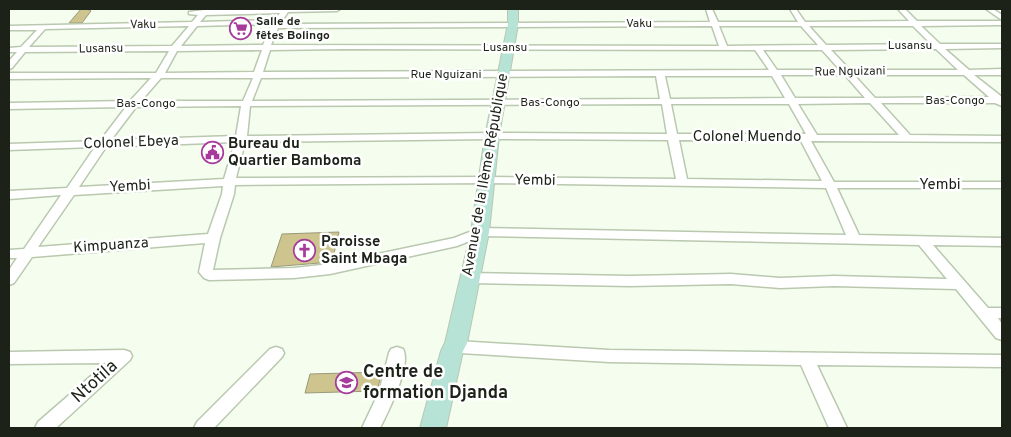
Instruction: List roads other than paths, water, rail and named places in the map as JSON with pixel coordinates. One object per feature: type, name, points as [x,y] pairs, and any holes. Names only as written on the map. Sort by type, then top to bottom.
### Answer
[{"type":"street","points":[[9,280],[103,144],[133,104],[159,75],[192,18],[204,12],[337,9]]},
{"type":"street","points":[[709,9],[724,48]]},
{"type":"street","points":[[793,9],[803,24],[906,137]]},
{"type":"street","points":[[901,9],[937,46],[1001,102]]},
{"type":"street","points":[[989,9],[1002,18]]},
{"type":"street","points":[[286,10],[265,48],[258,75],[246,104],[241,139],[229,182],[228,194],[213,238],[206,272],[209,275],[294,273],[330,269],[457,242],[480,232],[1002,242]]},
{"type":"street","name":"Vaku","points":[[9,28],[192,18],[277,24],[513,17],[714,25],[1002,23]]},
{"type":"street","name":"Avenue de la IIème République","points":[[433,428],[452,351],[456,343],[480,232],[492,136],[513,17]]},
{"type":"street","points":[[9,66],[44,27]]},
{"type":"street","name":"Lusansu","points":[[9,50],[344,47],[757,48],[1002,46]]},
{"type":"street","points":[[757,48],[776,73],[793,103],[855,240]]},
{"type":"street","name":"Rue Nguizani","points":[[9,76],[1002,72]]},
{"type":"street","points":[[660,74],[682,183]]},
{"type":"street","name":"Bas-Congo","points":[[9,106],[133,104],[793,103],[874,101],[1001,102]]},
{"type":"street","name":"Colonel Muendo","points":[[492,136],[1002,139]]},
{"type":"street","name":"Colonel Ebeya","points":[[9,146],[241,139],[492,136]]},
{"type":"street","name":"Yembi","points":[[9,195],[229,182],[487,180],[830,185],[1002,185]]},
{"type":"street","name":"Kimpuanza","points":[[9,254],[213,238]]},
{"type":"street","points":[[923,241],[1002,334]]},
{"type":"street","points":[[469,278],[630,281],[731,279],[780,283],[834,281],[960,284]]},
{"type":"street","points":[[985,313],[1002,313]]},
{"type":"street","points":[[452,351],[457,347],[609,356],[1002,361]]},
{"type":"street","points":[[203,428],[276,353]]},
{"type":"street","points":[[371,428],[384,403],[394,376],[397,353]]},
{"type":"street","name":"Ntotila","points":[[9,358],[124,356],[44,428]]},
{"type":"street","points":[[806,358],[838,428]]},
{"type":"place","name":"Salle de fêtes Bolingo","points":[[240,29]]},
{"type":"place","name":"Bureau du Quartier Bamboma","points":[[212,153]]},
{"type":"place","name":"Paroisse Saint Mbaga","points":[[305,251]]},
{"type":"place","name":"Centre de formation Djanda","points":[[347,382]]}]
